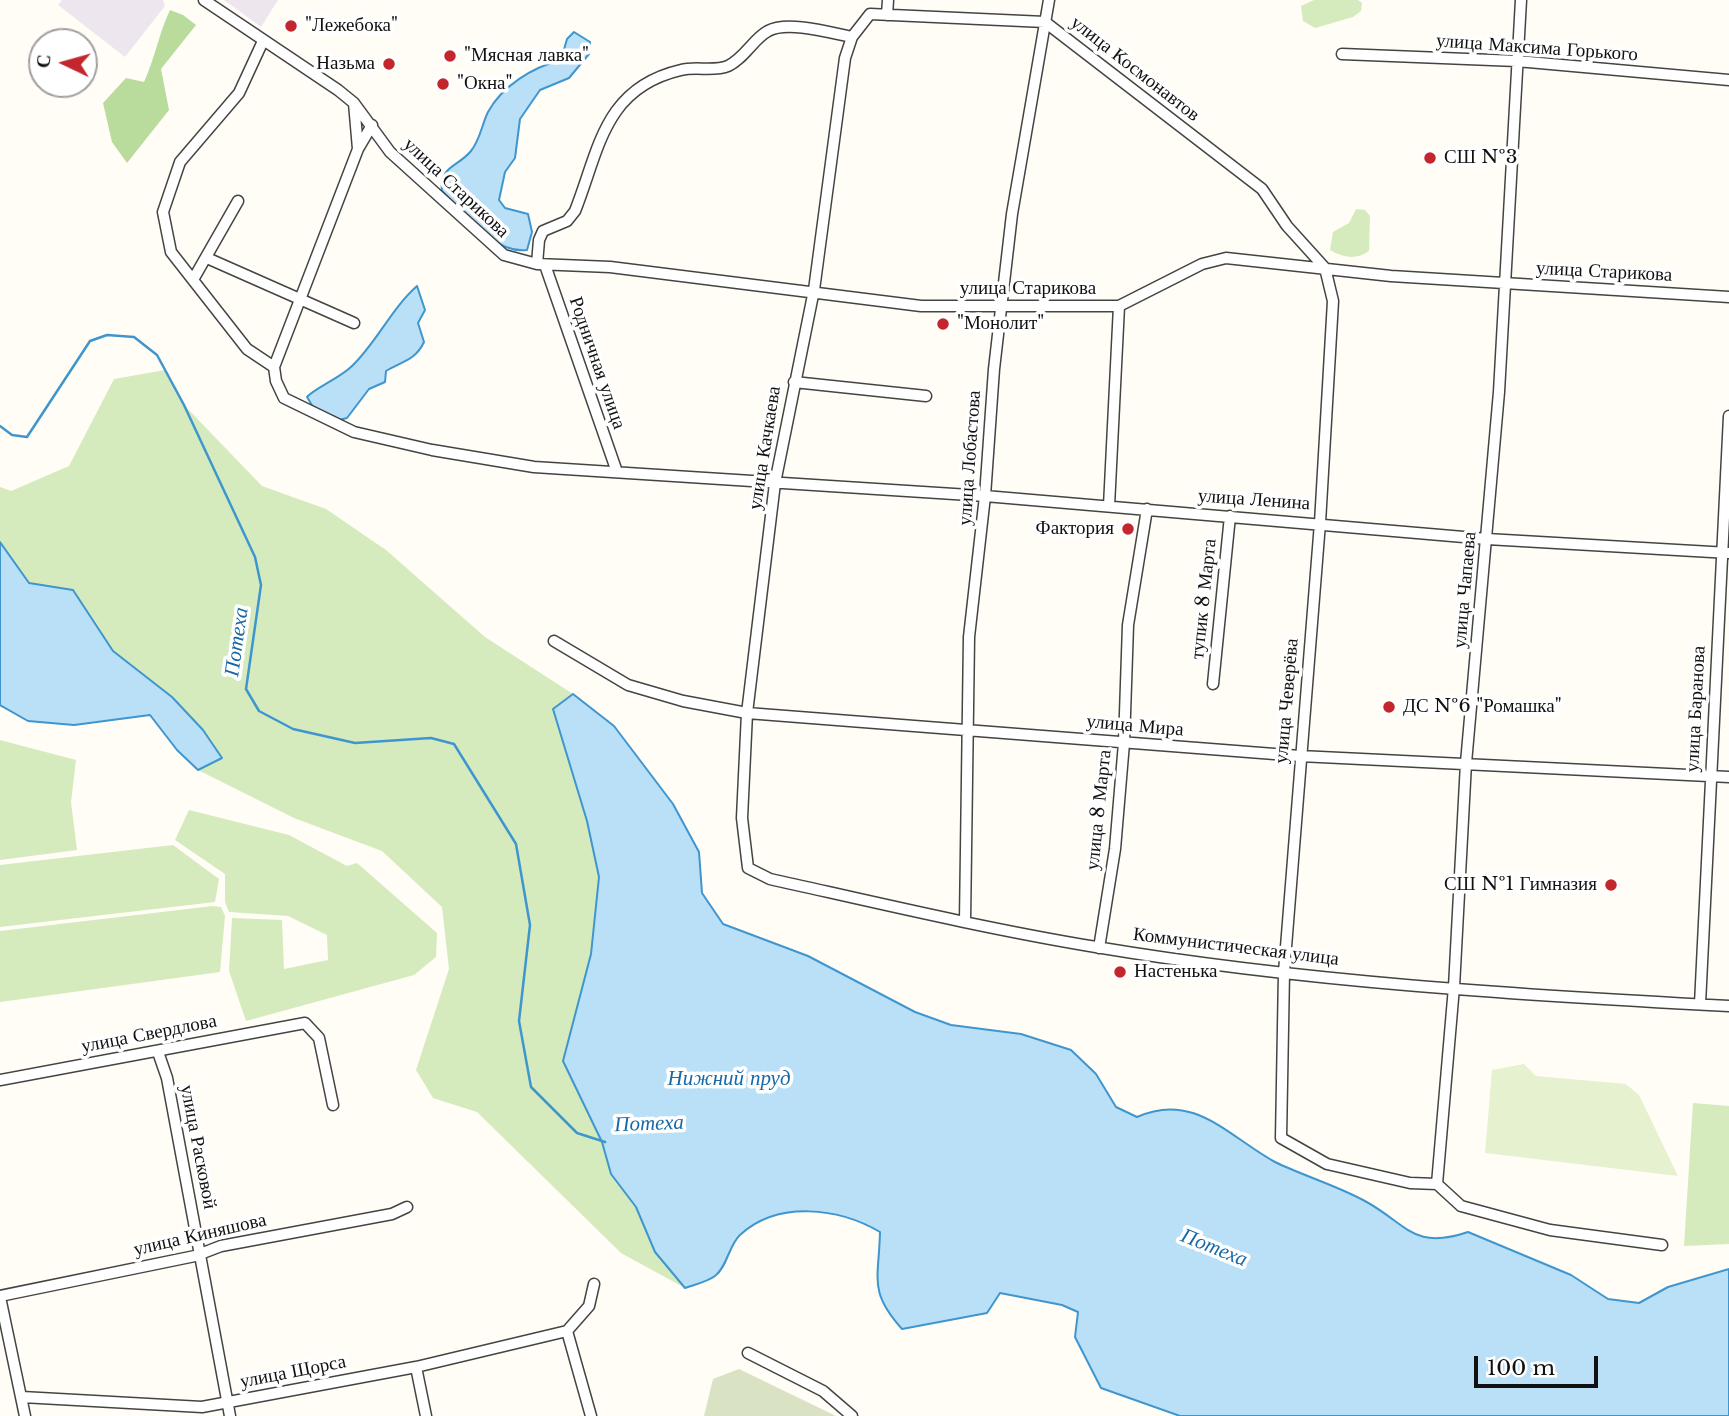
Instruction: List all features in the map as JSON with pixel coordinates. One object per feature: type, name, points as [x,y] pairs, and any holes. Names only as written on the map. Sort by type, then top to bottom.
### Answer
[{"type":"street","name":"улица Старикова","points":[[204,0],[354,103],[390,152],[492,248],[504,255],[541,264],[610,267],[814,290],[921,306],[1119,306],[1202,264],[1226,258],[1506,285],[1729,297]]},
{"type":"street","points":[[887,15],[888,0]]},
{"type":"street","name":"улица Лобастова","points":[[965,921],[968,654],[985,496],[988,426],[1012,214],[1049,0]]},
{"type":"street","name":"улица Чапаева","points":[[1437,1184],[1454,987],[1466,763],[1488,539],[1506,285],[1521,0]]},
{"type":"street","name":"улица Космонавтов","points":[[870,14],[1045,22],[1262,189],[1294,234],[1325,268]]},
{"type":"street","name":"улица Качкаева","points":[[748,868],[742,818],[747,713],[775,483],[814,290],[845,58],[852,37],[870,14]]},
{"type":"street","points":[[541,264],[539,240],[543,231],[567,221],[575,211],[606,123],[615,110],[641,88],[681,70],[725,67],[736,62],[768,31],[780,27],[852,37]]},
{"type":"street","points":[[263,41],[239,93],[180,162],[163,212],[171,252],[247,349],[274,367],[358,149],[372,125]]},
{"type":"street","name":"улица Максима Горького","points":[[1342,54],[1517,61],[1729,80]]},
{"type":"street","points":[[354,103],[358,149]]},
{"type":"street","points":[[194,278],[238,201]]},
{"type":"street","points":[[207,258],[354,323]]},
{"type":"street","name":"Родничная улица","points":[[541,264],[617,472]]},
{"type":"street","name":"улица Чеверёва","points":[[1325,268],[1332,302],[1320,523],[1284,972],[1281,1138],[1327,1164],[1410,1183],[1437,1184]]},
{"type":"street","points":[[1108,506],[1119,306]]},
{"type":"street","name":"улица Ленина","points":[[274,367],[275,381],[284,398],[354,432],[432,450],[534,467],[985,496],[1488,539],[1725,553]]},
{"type":"street","points":[[794,382],[926,396]]},
{"type":"street","name":"улица Баранова","points":[[1700,1004],[1710,776],[1725,553],[1729,416]]},
{"type":"street","name":"улица 8 Марта","points":[[1100,948],[1115,849],[1124,743],[1128,625],[1147,509]]},
{"type":"street","name":"тупик 8 Марта","points":[[1213,684],[1230,516]]},
{"type":"street","name":"улица Мира","points":[[554,641],[628,685],[683,701],[747,713],[969,728],[1300,756],[1729,777]]},
{"type":"street","name":"Коммунистическая улица","points":[[748,868],[770,879],[1100,948],[1284,972],[1729,1006]]},
{"type":"street","name":"улица Свердлова","points":[[0,1080],[305,1023],[319,1038],[333,1105]]},
{"type":"street","name":"улица Расковой","points":[[158,1052],[167,1077],[202,1253],[230,1416]]},
{"type":"street","points":[[1437,1184],[1461,1206],[1550,1230],[1662,1245]]},
{"type":"street","name":"улица Киняшова","points":[[0,1297],[202,1253],[221,1246],[392,1214],[407,1207]]},
{"type":"street","points":[[591,1416],[567,1331],[589,1306],[594,1284]]},
{"type":"street","points":[[0,1297],[25,1416]]},
{"type":"street","name":"улица Щорса","points":[[22,1396],[202,1407],[416,1367],[567,1331]]},
{"type":"street","points":[[748,1353],[823,1391],[852,1416]]},
{"type":"street","points":[[416,1367],[426,1416]]},
{"type":"shaded area","points":[[62,0],[163,0],[165,6],[125,57],[98,36],[98,28],[88,28],[58,5]]},
{"type":"shaded area","points":[[224,0],[278,0],[261,27]]},
{"type":"green space","points":[[1314,0],[1358,0],[1362,3],[1361,11],[1353,17],[1315,28],[1303,21],[1301,6]]},
{"type":"green space","points":[[170,10],[183,15],[196,25],[161,69],[169,110],[127,163],[112,142],[103,103],[126,78],[144,82]]},
{"type":"green space","points":[[1356,209],[1365,210],[1370,216],[1369,251],[1359,256],[1340,255],[1330,250],[1333,232],[1349,223]]},
{"type":"green space","points":[[165,370],[184,405],[262,486],[326,509],[386,550],[485,637],[573,694],[553,710],[592,835],[599,876],[599,898],[587,969],[563,1061],[602,1142],[611,1174],[636,1207],[655,1252],[685,1288],[621,1253],[477,1112],[433,1098],[416,1070],[449,969],[442,907],[382,851],[294,818],[198,770],[222,758],[172,697],[113,651],[73,590],[29,583],[0,542],[0,487],[11,491],[69,466],[114,379]]},
{"type":"green space","points":[[0,740],[76,760],[71,802],[77,850],[0,860]]},
{"type":"green space","points":[[189,810],[289,835],[347,866],[357,863],[437,933],[436,957],[414,975],[246,1021],[229,971],[232,918],[282,920],[284,969],[328,960],[327,935],[288,916],[229,912],[225,902],[225,874],[175,840]]},
{"type":"green space","points":[[173,845],[219,879],[215,902],[0,927],[0,865]]},
{"type":"green space","points":[[221,907],[225,916],[220,972],[0,1002],[0,931]]},
{"type":"green space","points":[[1524,1064],[1536,1076],[1626,1084],[1639,1095],[1678,1176],[1485,1153],[1492,1070]]},
{"type":"green space","points":[[1693,1103],[1729,1106],[1729,1244],[1684,1246]]},
{"type":"green space","points":[[739,1369],[836,1416],[704,1416],[713,1379]]},
{"type":"water","points":[[574,32],[590,42],[589,54],[569,78],[540,90],[520,119],[515,158],[505,172],[499,200],[505,208],[528,214],[532,232],[527,250],[515,250],[491,239],[470,221],[442,191],[443,176],[474,147],[488,112],[501,94],[529,73],[561,60],[567,39]]},
{"type":"water","points":[[417,286],[425,310],[418,323],[424,342],[417,353],[386,371],[385,382],[369,389],[347,418],[339,420],[313,407],[307,397],[352,366]]},
{"type":"water","points":[[0,542],[29,583],[73,590],[113,651],[172,697],[203,730],[222,758],[198,770],[177,750],[150,715],[74,725],[28,721],[0,705]]},
{"type":"water","name":"Нижний пруд","points":[[573,694],[614,726],[673,804],[699,852],[702,893],[723,924],[808,956],[915,1012],[951,1025],[1021,1034],[1071,1050],[1096,1074],[1116,1107],[1137,1117],[1157,1110],[1194,1113],[1210,1120],[1275,1162],[1363,1200],[1411,1232],[1422,1236],[1449,1237],[1468,1232],[1571,1275],[1608,1299],[1639,1303],[1668,1287],[1729,1269],[1729,1416],[1180,1416],[1101,1388],[1075,1337],[1078,1312],[1062,1305],[1000,1293],[987,1313],[902,1329],[891,1316],[880,1294],[880,1232],[846,1217],[828,1213],[790,1212],[755,1224],[736,1239],[715,1276],[685,1288],[655,1252],[636,1207],[611,1174],[602,1142],[563,1061],[591,954],[599,877],[587,821],[553,709]]},
{"type":"waterway","name":"Потеха","points":[[0,426],[12,435],[27,437],[90,341],[107,335],[134,337],[157,355],[184,405],[255,557],[261,585],[246,689],[259,711],[293,729],[355,743],[431,738],[454,744],[516,844],[530,925],[519,1021],[531,1087],[577,1133],[605,1142]]},
{"type":"place","name":"\"Лежебока\"","points":[[291,26]]},
{"type":"place","name":"\"Мясная лавка\"","points":[[450,56]]},
{"type":"place","name":"Назьма","points":[[389,64]]},
{"type":"place","name":"\"Окна\"","points":[[443,84]]},
{"type":"place","name":"СШ №3","points":[[1430,158]]},
{"type":"place","name":"\"Монолит\"","points":[[943,324]]},
{"type":"place","name":"Фактория","points":[[1128,529]]},
{"type":"place","name":"ДС №6 \"Ромашка\"","points":[[1389,707]]},
{"type":"place","name":"СШ №1 Гимназия","points":[[1611,885]]},
{"type":"place","name":"Настенька","points":[[1120,972]]}]
